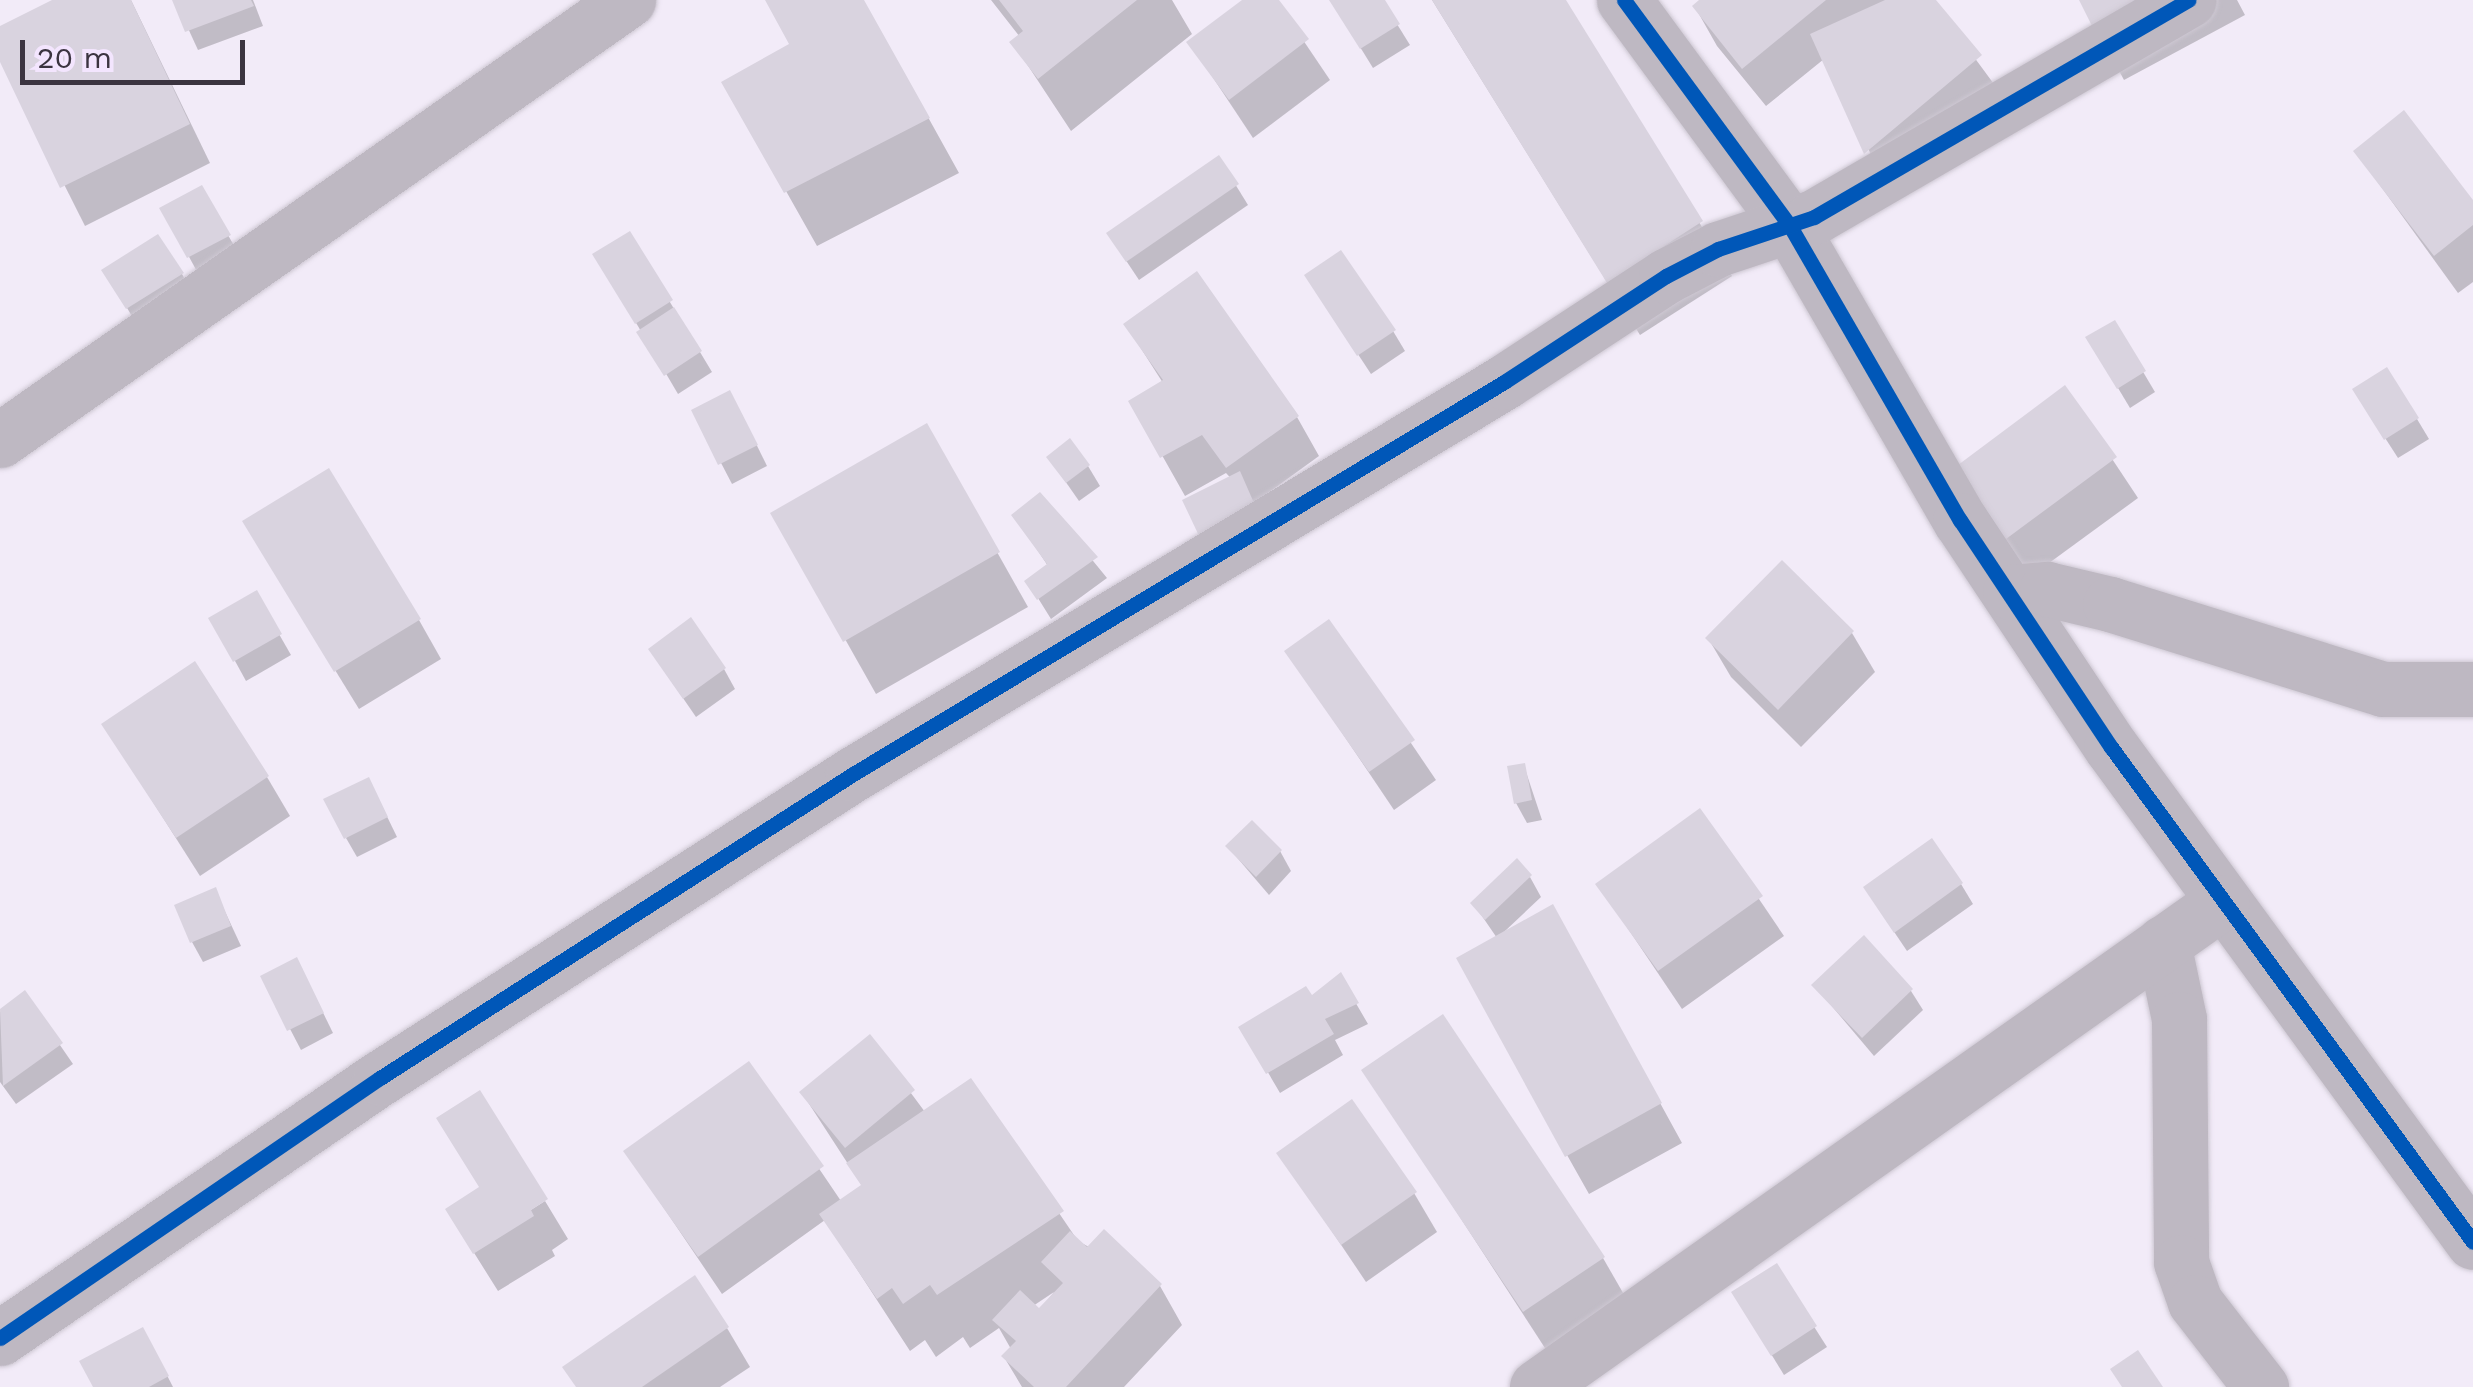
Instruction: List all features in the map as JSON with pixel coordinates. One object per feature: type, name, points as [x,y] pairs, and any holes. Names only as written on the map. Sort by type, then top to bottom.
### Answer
[{"type":"street","points":[[0,440],[628,0]]},
{"type":"street","points":[[1624,0],[1790,226],[1960,520],[2222,902],[2473,1242]]},
{"type":"street","points":[[0,1338],[380,1078],[853,774],[1504,382],[1666,276],[1718,249],[1790,226],[1955,140],[2190,0]]},
{"type":"street","points":[[2010,592],[2047,590],[2110,604],[2383,689],[2473,689]]},
{"type":"street","points":[[1537,1387],[2222,902]]},
{"type":"street","points":[[2163,943],[2179,1019],[2181,1262],[2195,1302],[2261,1387]]},
{"type":"building","points":[[52,0],[131,0],[190,124],[60,188],[0,62],[0,26]]},
{"type":"building","points":[[172,0],[251,0],[254,6],[185,32]]},
{"type":"building","points":[[765,0],[864,0],[930,118],[784,193],[721,82],[789,44]]},
{"type":"building","points":[[999,0],[1137,0],[1038,79],[1009,42],[1023,31]]},
{"type":"building","points":[[1242,0],[1279,0],[1309,39],[1229,100],[1186,42]]},
{"type":"building","points":[[1329,0],[1385,0],[1400,24],[1360,49]]},
{"type":"building","points":[[1432,0],[1566,0],[1703,221],[1607,283]]},
{"type":"building","points":[[1699,0],[1826,0],[1742,69],[1692,6]]},
{"type":"building","points":[[1885,0],[1936,0],[1982,55],[1864,154],[1810,34]]},
{"type":"building","points":[[2079,0],[2178,0],[2100,42]]},
{"type":"building","points":[[2404,110],[2473,200],[2473,225],[2434,256],[2353,151]]},
{"type":"building","points":[[1219,155],[1239,184],[1126,262],[1106,233]]},
{"type":"building","points":[[202,185],[231,235],[187,258],[159,208]]},
{"type":"building","points":[[630,231],[673,300],[635,324],[592,254]]},
{"type":"building","points":[[158,234],[184,273],[126,309],[101,270]]},
{"type":"building","points":[[1341,250],[1396,330],[1357,356],[1304,275]]},
{"type":"building","points":[[1197,271],[1299,416],[1226,468],[1202,435],[1160,458],[1128,401],[1163,380],[1123,324]]},
{"type":"building","points":[[674,307],[702,351],[664,376],[636,332]]},
{"type":"building","points":[[2115,320],[2146,371],[2117,389],[2085,337]]},
{"type":"building","points":[[2387,367],[2419,418],[2384,440],[2352,389]]},
{"type":"building","points":[[2065,385],[2117,457],[2006,539],[1954,468]]},
{"type":"building","points":[[730,390],[758,445],[718,465],[691,410]]},
{"type":"building","points":[[927,423],[1000,552],[843,642],[770,513]]},
{"type":"building","points":[[1070,438],[1090,465],[1066,483],[1046,457]]},
{"type":"building","points":[[329,468],[421,619],[334,672],[242,521]]},
{"type":"building","points":[[1240,471],[1258,512],[1201,540],[1182,500]]},
{"type":"building","points":[[1040,492],[1098,557],[1037,600],[1024,581],[1047,564],[1011,515]]},
{"type":"building","points":[[1782,560],[1854,631],[1778,710],[1705,638]]},
{"type":"building","points":[[257,590],[282,634],[233,662],[208,618]]},
{"type":"building","points":[[691,617],[726,668],[683,699],[648,649]]},
{"type":"building","points":[[1329,619],[1415,740],[1369,772],[1284,651]]},
{"type":"building","points":[[195,661],[269,776],[176,838],[101,724]]},
{"type":"building","points":[[1525,763],[1532,800],[1514,804],[1507,766]]},
{"type":"building","points":[[369,777],[388,817],[344,839],[323,799]]},
{"type":"building","points":[[1700,808],[1763,896],[1658,971],[1595,884]]},
{"type":"building","points":[[1252,820],[1282,850],[1256,877],[1225,846]]},
{"type":"building","points":[[1932,838],[1963,883],[1894,933],[1863,887]]},
{"type":"building","points":[[1517,858],[1532,875],[1485,920],[1470,903]]},
{"type":"building","points":[[216,887],[231,926],[190,943],[174,905]]},
{"type":"building","points":[[1553,904],[1662,1103],[1565,1157],[1456,958]]},
{"type":"building","points":[[1864,935],[1913,989],[1862,1038],[1811,985]]},
{"type":"building","points":[[297,957],[324,1013],[287,1031],[260,976]]},
{"type":"building","points":[[1341,972],[1359,1003],[1325,1019],[1334,1034],[1266,1074],[1238,1027],[1306,986],[1312,995]]},
{"type":"building","points":[[25,990],[63,1043],[3,1086],[0,1009]]},
{"type":"building","points":[[1443,1014],[1605,1257],[1523,1312],[1361,1070]]},
{"type":"building","points":[[870,1034],[915,1090],[845,1148],[799,1092]]},
{"type":"building","points":[[749,1061],[824,1166],[698,1257],[623,1151]]},
{"type":"building","points":[[971,1078],[1064,1211],[937,1295],[930,1285],[903,1304],[892,1288],[877,1299],[819,1214],[861,1185],[846,1163]]},
{"type":"building","points":[[480,1090],[548,1199],[531,1210],[534,1216],[473,1254],[445,1209],[479,1187],[436,1118]]},
{"type":"building","points":[[1352,1099],[1417,1192],[1341,1245],[1276,1153]]},
{"type":"building","points":[[1104,1229],[1162,1284],[1066,1387],[1034,1387],[1001,1356],[1016,1341],[992,1320],[1020,1290],[1039,1308],[1063,1283],[1041,1262],[1070,1231],[1087,1247]]},
{"type":"building","points":[[1777,1263],[1817,1326],[1771,1356],[1731,1292]]},
{"type":"building","points":[[695,1275],[729,1327],[642,1387],[576,1387],[562,1367]]},
{"type":"building","points":[[143,1327],[169,1376],[149,1387],[93,1387],[79,1361]]},
{"type":"building","points":[[2138,1350],[2163,1387],[2122,1387],[2110,1369]]},
{"type":"cycle path","points":[[1624,0],[1790,226],[1960,520],[2111,747],[2473,1242]]},
{"type":"cycle path","points":[[0,1338],[380,1078],[853,774],[1504,382],[1666,276],[1718,249],[1814,217],[2189,0]]}]
